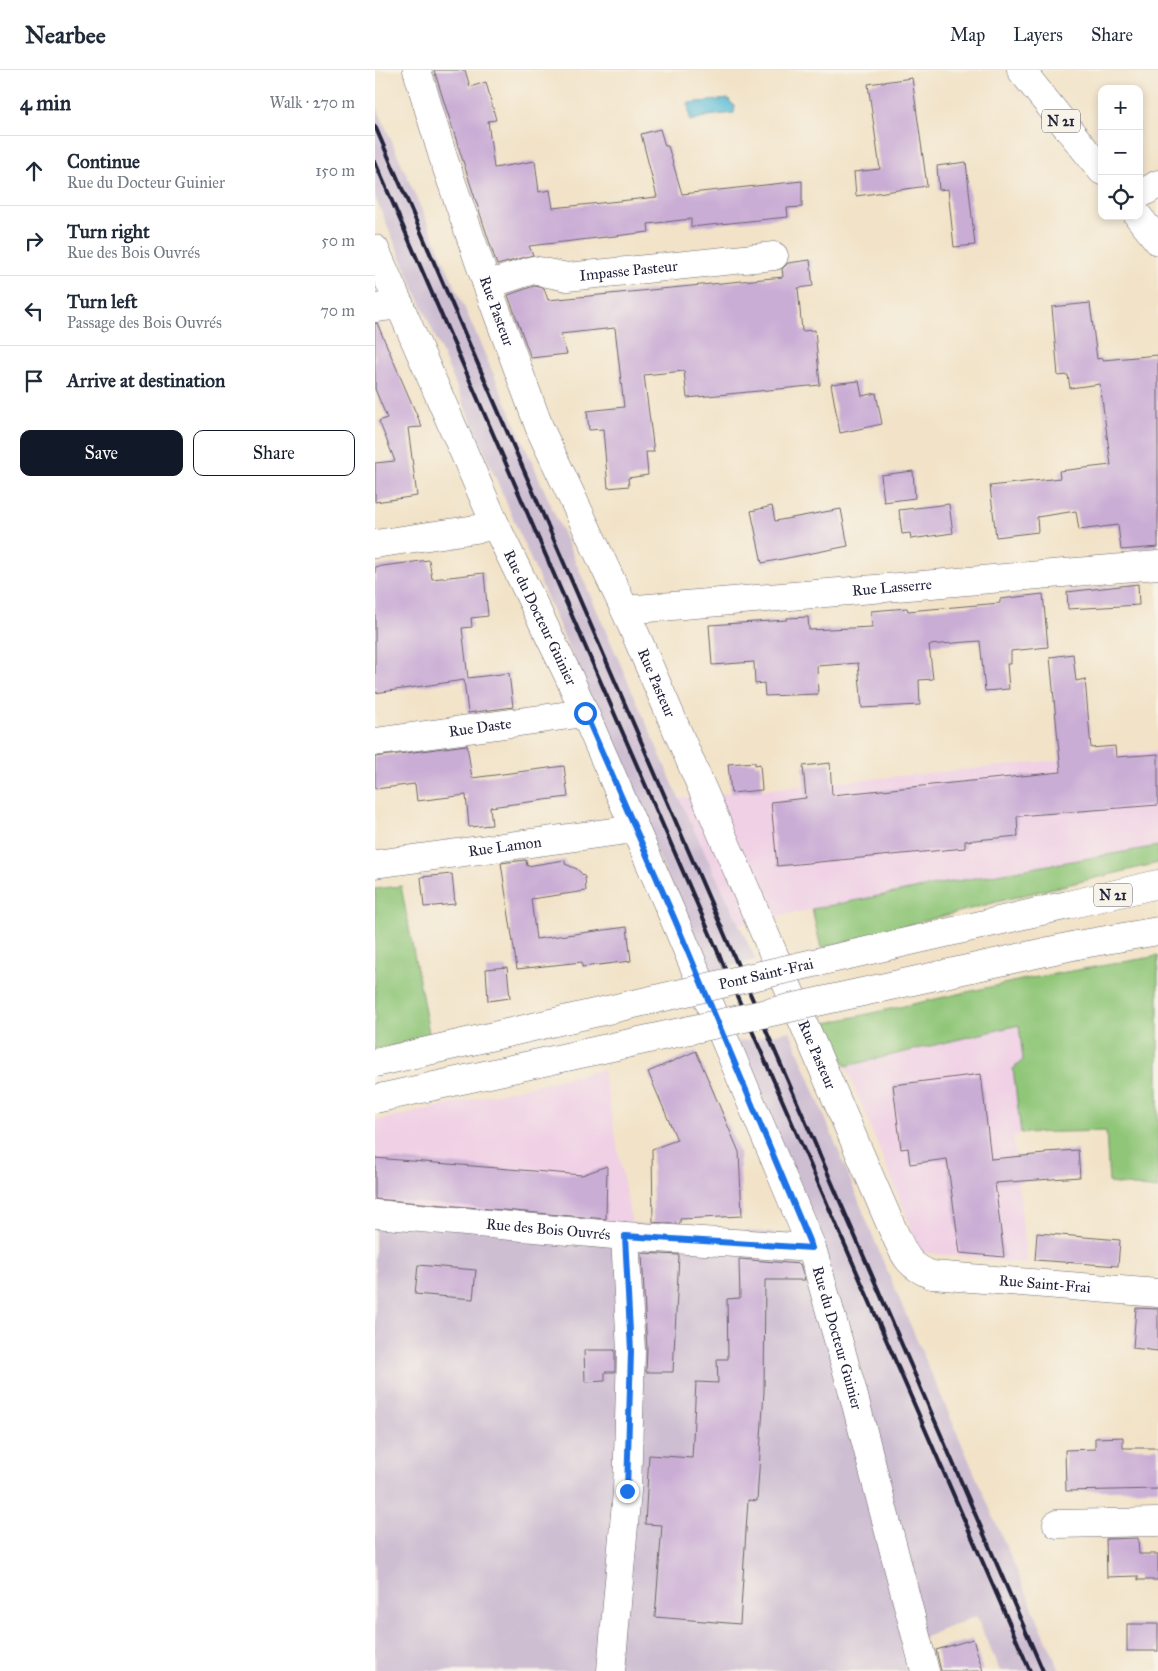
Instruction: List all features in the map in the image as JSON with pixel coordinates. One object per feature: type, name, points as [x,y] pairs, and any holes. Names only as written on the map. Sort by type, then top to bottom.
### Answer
[{"type":"street","name":"Rue Pasteur","points":[[417,70],[443,157],[487,285],[540,429],[625,610],[892,1228],[908,1260],[919,1270],[932,1275]]},
{"type":"street","name":"N 21","points":[[1021,70],[1098,166]]},
{"type":"street","points":[[1143,193],[1158,184]]},
{"type":"street","points":[[1141,220],[1158,241]]},
{"type":"street","name":"Rue du Docteur Guinier","points":[[375,249],[387,306],[496,526],[585,713],[679,930],[812,1248],[852,1389],[925,1671]]},
{"type":"street","name":"Impasse Pasteur","points":[[487,285],[533,270],[567,277],[774,256]]},
{"type":"street","points":[[375,544],[496,526]]},
{"type":"street","name":"Rue Lasserre","points":[[625,610],[1158,565]]},
{"type":"street","name":"Rue Daste","points":[[375,742],[585,713]]},
{"type":"street","name":"Rue Lamon","points":[[375,864],[635,829]]},
{"type":"street","name":"Pont Saint-Frai","points":[[375,1063],[1158,884]]},
{"type":"street","points":[[375,1099],[1077,945],[1158,931]]},
{"type":"street","name":"Rue des Bois Ouvrés","points":[[375,1214],[625,1236],[812,1248]]},
{"type":"street","points":[[611,1671],[627,1481],[631,1351],[625,1236]]},
{"type":"street","name":"Rue Saint-Frai","points":[[932,1275],[1158,1293]]},
{"type":"street","points":[[1057,1524],[1158,1522]]},
{"type":"shaded area","points":[[375,103],[679,798],[756,960],[708,972],[375,197]]},
{"type":"shaded area","points":[[1158,750],[1158,846],[940,884],[739,924],[679,798]]},
{"type":"shaded area","points":[[1019,1025],[1023,1060],[1013,1070],[1021,1133],[1013,1136],[1027,1264],[921,1252],[846,1066]]},
{"type":"shaded area","points":[[790,1031],[885,1266],[1060,1671],[1000,1671],[976,1616],[901,1647],[907,1671],[375,1671],[375,1206],[817,1236],[736,1042]]},
{"type":"shaded area","points":[[603,1070],[632,1225],[375,1206],[375,1121]]},
{"type":"green space","points":[[1158,846],[1158,863],[1016,897],[821,948],[812,909],[940,884]]},
{"type":"green space","points":[[401,886],[430,1038],[375,1050],[375,889]]},
{"type":"green space","points":[[1158,956],[1158,1189],[1109,1183],[1106,1131],[1021,1133],[1013,1069],[1023,1060],[1019,1025],[846,1066],[827,1023],[1026,979]]},
{"type":"water","points":[[729,99],[735,106],[734,113],[708,116],[690,121],[688,103]]},
{"type":"building","points":[[434,70],[465,70],[470,87],[486,82],[496,120],[488,121],[494,168],[535,161],[539,192],[550,190],[553,208],[657,197],[641,134],[660,129],[665,146],[668,146],[682,194],[802,181],[802,207],[787,208],[788,217],[691,227],[691,219],[648,224],[649,232],[529,246],[533,255],[497,265]]},
{"type":"building","points":[[912,78],[927,186],[856,196],[854,172],[880,169],[868,84]]},
{"type":"building","points":[[966,162],[975,245],[954,247],[948,189],[939,190],[937,166]]},
{"type":"building","points":[[810,260],[813,286],[798,288],[802,331],[815,330],[820,385],[687,398],[684,371],[644,375],[654,452],[646,452],[648,475],[628,478],[629,486],[608,488],[603,429],[589,430],[587,411],[624,407],[615,328],[560,334],[567,354],[531,358],[508,295],[534,286],[544,288],[548,300],[783,277],[782,269],[788,263]]},
{"type":"building","points":[[1090,303],[1097,359],[1158,355],[1158,547],[1121,550],[1118,525],[1079,530],[1076,511],[1037,517],[1038,532],[996,537],[990,486],[1060,478],[1059,471],[1111,465],[1100,384],[1070,388],[1068,375],[1058,376],[1052,307]]},
{"type":"building","points":[[375,323],[377,323],[422,427],[408,428],[417,496],[375,502],[375,463],[395,461],[379,421],[387,418],[375,389]]},
{"type":"building","points":[[859,381],[862,396],[876,393],[882,424],[840,433],[831,384]]},
{"type":"building","points":[[913,471],[915,498],[884,502],[881,475]]},
{"type":"building","points":[[949,504],[953,533],[911,539],[910,533],[902,534],[899,510]]},
{"type":"building","points":[[772,506],[775,521],[841,509],[848,546],[762,563],[751,511]]},
{"type":"building","points":[[429,560],[432,579],[484,573],[488,616],[471,618],[472,627],[462,628],[468,678],[509,673],[513,707],[468,713],[464,680],[375,693],[375,567]]},
{"type":"building","points":[[1138,584],[1139,605],[1068,609],[1067,592]]},
{"type":"building","points":[[1043,594],[1048,647],[1011,651],[1011,664],[1007,664],[1009,689],[985,691],[980,641],[929,645],[933,679],[919,680],[920,705],[862,708],[858,663],[817,666],[818,694],[765,696],[764,683],[755,684],[754,662],[712,665],[709,625],[808,617],[809,630],[872,627],[871,611],[907,608],[908,611],[1000,603],[1000,599]]},
{"type":"building","points":[[1073,654],[1076,681],[1085,679],[1091,748],[1115,746],[1116,757],[1158,754],[1158,805],[1017,816],[1018,836],[965,841],[965,848],[777,866],[771,802],[806,798],[803,766],[830,763],[832,795],[1061,772],[1050,657]]},
{"type":"building","points":[[467,745],[472,778],[564,766],[568,797],[490,807],[492,825],[469,827],[466,795],[417,801],[415,784],[375,789],[375,757]]},
{"type":"building","points":[[755,762],[755,765],[760,764],[762,790],[731,793],[728,764]]},
{"type":"building","points":[[526,860],[527,866],[565,860],[565,864],[577,869],[585,877],[586,891],[531,899],[536,939],[627,927],[631,961],[582,967],[582,962],[517,969],[501,863]]},
{"type":"building","points":[[452,874],[455,904],[424,907],[421,877]]},
{"type":"building","points":[[507,967],[510,998],[488,1001],[486,969]]},
{"type":"building","points":[[696,1051],[739,1152],[742,1216],[680,1219],[680,1224],[653,1222],[652,1149],[677,1140],[648,1072]]},
{"type":"building","points":[[981,1074],[991,1159],[1078,1150],[1080,1177],[995,1183],[1004,1257],[960,1253],[947,1159],[910,1164],[908,1148],[901,1149],[893,1085]]},
{"type":"building","points":[[375,1158],[582,1175],[607,1166],[606,1219],[375,1199]]},
{"type":"building","points":[[1037,1233],[1120,1240],[1118,1266],[1035,1260]]},
{"type":"building","points":[[642,1253],[679,1255],[673,1372],[646,1372],[647,1350]]},
{"type":"building","points":[[739,1259],[800,1264],[805,1280],[765,1280],[764,1391],[757,1501],[748,1500],[740,1624],[655,1617],[662,1525],[645,1524],[649,1455],[692,1458],[696,1382],[718,1383],[717,1359],[728,1359],[727,1299],[740,1298]]},
{"type":"building","points":[[418,1265],[476,1270],[473,1299],[415,1294]]},
{"type":"building","points":[[1136,1308],[1158,1309],[1158,1351],[1133,1348]]},
{"type":"building","points":[[584,1350],[615,1350],[615,1372],[605,1372],[605,1381],[585,1382]]},
{"type":"building","points":[[1123,1437],[1123,1448],[1158,1448],[1158,1489],[1066,1491],[1065,1450],[1095,1449],[1095,1438]]},
{"type":"building","points":[[1138,1538],[1139,1554],[1158,1554],[1158,1580],[1138,1580],[1138,1576],[1107,1577],[1106,1539]]},
{"type":"building","points":[[1127,1624],[1158,1624],[1158,1651],[1127,1651]]},
{"type":"building","points":[[973,1639],[983,1671],[941,1671],[936,1650]]},
{"type":"railway","points":[[375,126],[1043,1671]]},
{"type":"railway","points":[[375,162],[1030,1671]]},
{"type":"route","points":[[585,713],[675,920],[812,1248],[625,1236],[631,1351],[627,1491]]}]
